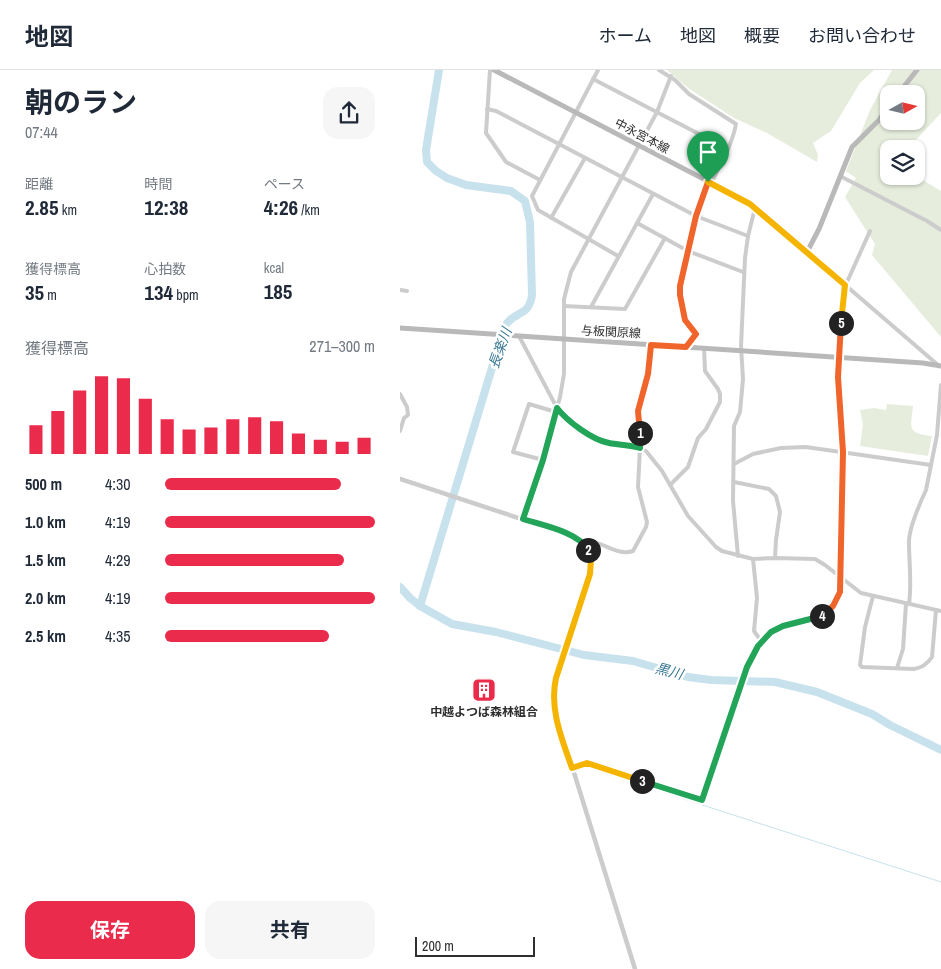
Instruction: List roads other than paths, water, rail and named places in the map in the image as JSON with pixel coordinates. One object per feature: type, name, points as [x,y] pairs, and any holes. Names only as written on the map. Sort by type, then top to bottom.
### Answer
[{"type":"main road","name":"中永宮本線","points":[[494,70],[742,199],[807,252]]},
{"type":"main road","points":[[905,85],[917,70]]},
{"type":"main road","points":[[807,252],[819,228],[852,147],[880,119]]},
{"type":"main road","name":"与板関原線","points":[[400,328],[742,350],[939,366]]},
{"type":"street","points":[[490,70],[486,133],[510,165],[540,180]]},
{"type":"street","points":[[598,70],[532,196],[538,210],[618,256]]},
{"type":"street","points":[[659,70],[671,76],[689,94],[736,124],[728,149],[710,182],[696,216],[680,286],[685,320],[696,334],[686,347]]},
{"type":"street","points":[[523,519],[543,460],[557,410],[564,374],[564,306],[571,272],[587,239],[640,146],[657,112],[671,76]]},
{"type":"street","points":[[594,79],[728,149]]},
{"type":"street","points":[[488,109],[493,109],[696,216],[748,236]]},
{"type":"street","points":[[551,218],[585,158]]},
{"type":"street","points":[[840,176],[927,220],[941,230]]},
{"type":"street","points":[[591,307],[653,194]]},
{"type":"street","points":[[738,556],[734,501],[734,426],[740,412],[741,396],[743,272],[748,236],[755,208]]},
{"type":"street","points":[[637,223],[688,251],[743,272]]},
{"type":"street","points":[[572,768],[587,763],[702,800],[747,667],[761,641],[771,632],[783,626],[816,619],[828,612],[837,600],[840,592],[843,452],[838,382],[844,291],[870,231]]},
{"type":"street","points":[[564,306],[625,309],[665,238]]},
{"type":"street","points":[[807,252],[939,366]]},
{"type":"street","points":[[400,290],[407,291]]},
{"type":"street","points":[[519,336],[557,410],[584,432],[606,443],[640,448],[652,457],[688,516],[716,547],[727,554],[753,559],[815,559],[826,564],[839,577],[858,591],[939,610],[932,657],[917,668],[862,667],[860,665],[865,627],[873,596]]},
{"type":"street","points":[[583,542],[591,541],[622,552],[633,551],[646,526],[647,522],[638,487],[640,448],[638,411],[648,374],[651,345]]},
{"type":"street","points":[[670,485],[688,467],[698,438],[706,429],[720,402],[718,389],[705,371],[704,348]]},
{"type":"street","points":[[897,668],[903,649],[911,579],[910,534],[926,490],[939,436],[941,386]]},
{"type":"street","points":[[400,394],[408,411],[400,431]]},
{"type":"street","points":[[543,460],[513,452],[528,404],[557,410]]},
{"type":"street","points":[[734,464],[753,454],[781,448],[806,447],[931,465]]},
{"type":"street","points":[[400,479],[570,535],[583,542],[590,554],[591,569],[554,686],[553,705],[635,969]]},
{"type":"street","points":[[734,482],[769,489],[776,496],[780,512],[775,558]]},
{"type":"street","points":[[753,559],[757,598],[754,631],[761,641]]},
{"type":"waterway","name":"長楽川","points":[[420,606],[504,330],[511,319],[528,307],[532,295],[530,222],[525,201],[511,191],[466,185],[447,178],[427,162],[426,150],[439,70]]},
{"type":"waterway","name":"黒川","points":[[400,587],[420,606],[452,624],[496,632],[584,655],[633,661],[688,677],[711,680],[775,682],[817,692],[872,714],[941,750]]},
{"type":"waterway","points":[[594,770],[941,882]]},
{"type":"place","name":"中越よつば森林組合","points":[[484,690]]}]
